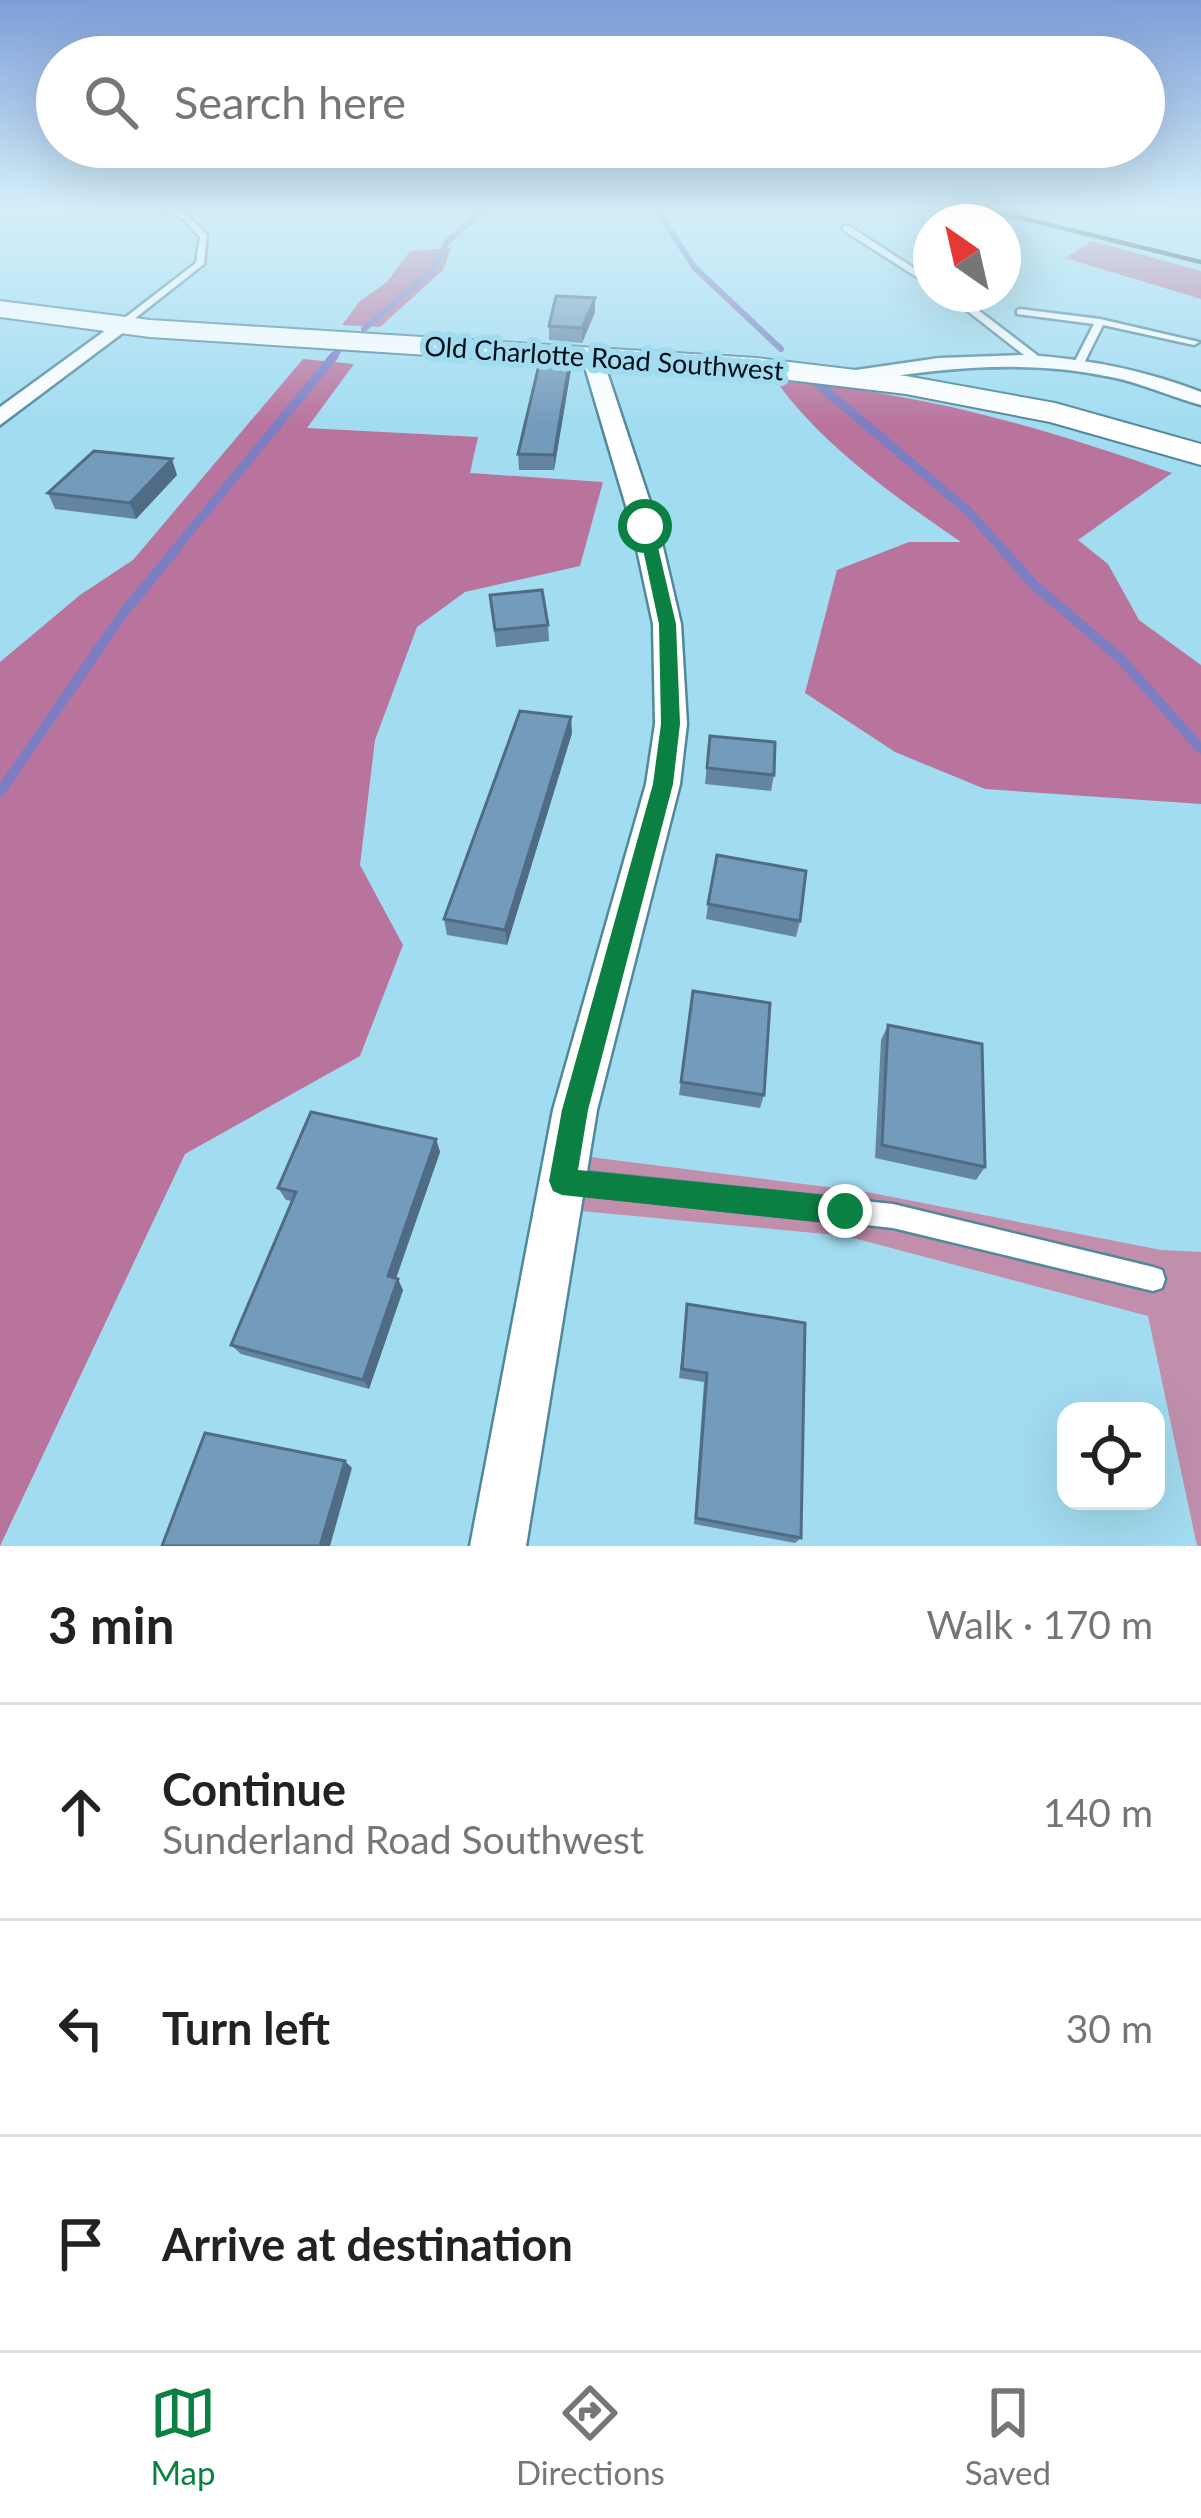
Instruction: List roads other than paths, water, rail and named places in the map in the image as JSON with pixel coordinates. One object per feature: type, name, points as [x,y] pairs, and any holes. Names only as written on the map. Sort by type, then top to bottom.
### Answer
[{"type":"street","name":"Old Charlotte Road Southwest","points":[[0,309],[122,325],[849,377],[1036,408],[1201,455]]},
{"type":"street","points":[[0,418],[122,325]]},
{"type":"street","points":[[849,377],[915,366],[1033,357],[1146,379],[1201,399]]},
{"type":"street","points":[[498,1546],[575,1110],[663,784],[670,724],[668,624],[645,526],[592,358]]},
{"type":"lane","points":[[122,325],[178,281]]},
{"type":"lane","points":[[974,312],[1033,357]]},
{"type":"lane","points":[[1020,312],[1100,322],[1194,342]]},
{"type":"lane","points":[[1078,365],[1100,322]]},
{"type":"lane","points":[[562,1181],[893,1216],[1153,1279]]},
{"type":"waterway","points":[[364,329],[420,281]]},
{"type":"waterway","points":[[709,281],[781,349]]},
{"type":"waterway","points":[[332,359],[339,350]]},
{"type":"waterway","points":[[173,552],[334,356]]},
{"type":"waterway","points":[[818,384],[968,511],[1005,552]]},
{"type":"waterway","points":[[0,792],[124,612],[176,549]]},
{"type":"waterway","points":[[1002,549],[1033,584],[1120,658],[1201,749]]}]
